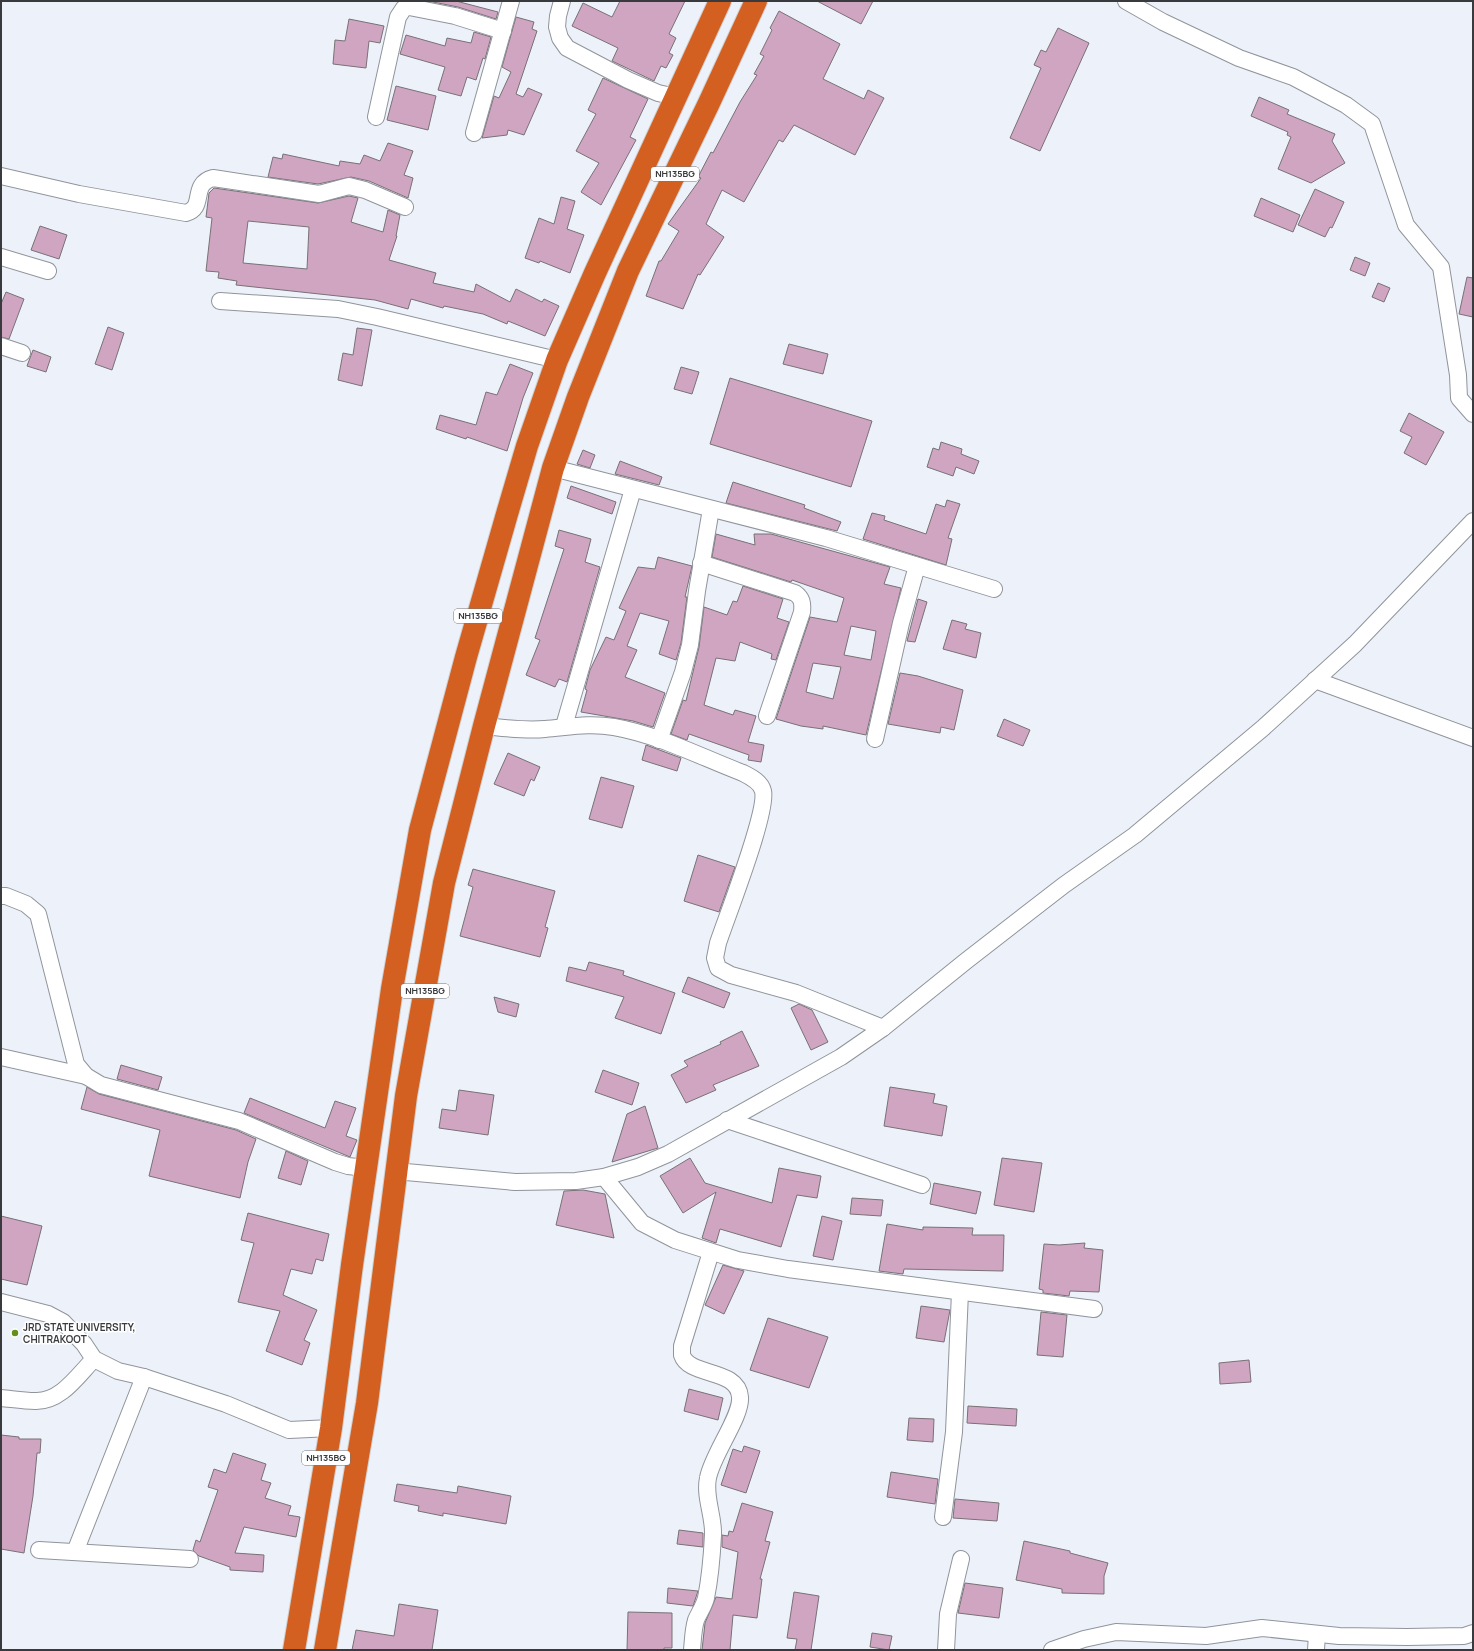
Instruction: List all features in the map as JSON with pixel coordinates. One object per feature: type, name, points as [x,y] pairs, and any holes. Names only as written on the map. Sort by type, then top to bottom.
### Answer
[{"type":"highway","name":"NH135BG","points":[[294,1650],[331,1428],[392,989],[420,830],[466,657],[507,514],[527,446],[557,360],[595,273],[720,1]]},
{"type":"highway","name":"NH135BG","points":[[325,1650],[367,1403],[395,1170],[406,1096],[444,882],[484,726],[553,468],[578,397],[628,271],[709,103],[756,1]]},
{"type":"street","points":[[474,133],[511,1]]},
{"type":"street","points":[[562,1],[557,27],[560,38],[567,48],[628,80],[658,93],[676,97]]},
{"type":"street","points":[[1126,1],[1163,22],[1239,58],[1293,77],[1346,105],[1372,124],[1406,225],[1441,267],[1458,376],[1459,398],[1473,414]]},
{"type":"street","points":[[376,117],[398,17],[404,8],[416,8],[455,16],[503,31]]},
{"type":"street","points":[[1,176],[79,194],[186,213],[192,212],[196,206],[202,184],[206,180],[213,178],[319,194],[349,186],[365,190],[404,207]]},
{"type":"street","points":[[1,257],[48,271]]},
{"type":"street","points":[[220,301],[338,309],[557,360]]},
{"type":"street","points":[[1,346],[22,353]]},
{"type":"street","points":[[553,468],[838,541],[994,590]]},
{"type":"street","points":[[564,726],[633,489]]},
{"type":"street","points":[[659,740],[683,672],[692,635],[692,623],[711,509]]},
{"type":"street","points":[[395,1170],[515,1182],[576,1181],[604,1177],[638,1167],[668,1154],[841,1057],[884,1028],[966,961],[1064,885],[1135,835],[1206,777],[1354,644],[1473,521]]},
{"type":"street","points":[[701,564],[795,593],[800,596],[803,603],[802,612],[767,716]]},
{"type":"street","points":[[875,739],[901,623],[917,566]]},
{"type":"street","points":[[1315,680],[1473,738]]},
{"type":"street","points":[[484,726],[545,729],[582,724],[614,727],[659,740],[743,773],[757,781],[763,790],[763,804],[754,837],[718,943],[715,958],[718,968],[731,975],[796,992],[884,1028]]},
{"type":"street","points":[[1,896],[6,896],[26,904],[38,914],[45,934],[70,1044],[76,1064],[86,1076]]},
{"type":"street","points":[[1,1057],[86,1076],[101,1085],[239,1121],[335,1162],[348,1166],[366,1168]]},
{"type":"street","points":[[727,1120],[922,1185]]},
{"type":"street","points":[[604,1177],[642,1223],[675,1240],[738,1260],[788,1269],[1094,1309]]},
{"type":"street","points":[[692,1650],[696,1621],[706,1600],[713,1534],[712,1517],[706,1489],[708,1478],[712,1465],[738,1410],[740,1398],[738,1388],[731,1381],[690,1364],[682,1356],[682,1346],[711,1252]]},
{"type":"street","points":[[943,1517],[954,1432],[960,1292]]},
{"type":"street","points":[[1,1302],[48,1314],[63,1322],[84,1344],[94,1359],[118,1371],[144,1377],[226,1404],[289,1430],[331,1428]]},
{"type":"street","points":[[1,1398],[37,1402],[53,1398],[63,1391],[94,1359]]},
{"type":"street","points":[[76,1552],[144,1377]]},
{"type":"street","points":[[39,1550],[190,1559]]},
{"type":"street","points":[[946,1650],[948,1614],[961,1559]]},
{"type":"street","points":[[1052,1650],[1084,1639],[1116,1632],[1206,1636],[1262,1628],[1406,1644],[1464,1636],[1473,1633]]},
{"type":"street","points":[[1316,1650],[1317,1634]]},
{"type":"building","points":[[428,1],[456,1],[498,12],[496,19],[458,7]]},
{"type":"building","points":[[620,1],[685,1],[669,34],[676,38],[669,53],[673,55],[666,68],[661,66],[654,81],[612,61],[618,48],[572,26],[583,3],[612,17]]},
{"type":"building","points":[[817,1],[873,1],[861,24]]},
{"type":"building","points":[[779,11],[840,44],[823,79],[864,99],[868,90],[884,98],[855,155],[794,125],[783,142],[779,140],[744,202],[722,190],[706,224],[724,237],[700,275],[698,274],[683,309],[646,296],[659,261],[661,261],[679,231],[668,224],[701,178],[698,177],[711,152],[713,153],[740,102],[757,75],[754,74],[764,56],[760,54],[772,30],[770,28]]},
{"type":"building","points":[[516,17],[534,22],[532,29],[537,31],[516,94],[523,97],[528,88],[542,94],[524,135],[508,130],[507,135],[482,138],[494,96],[499,98],[511,72],[502,67]]},
{"type":"building","points":[[349,19],[384,26],[380,43],[369,41],[366,68],[333,64],[335,40],[345,41]]},
{"type":"building","points":[[1058,28],[1089,43],[1040,151],[1010,138],[1041,68],[1034,65],[1041,50],[1046,52]]},
{"type":"building","points":[[474,32],[491,37],[485,59],[483,58],[476,80],[467,77],[461,96],[438,90],[445,67],[400,54],[406,35],[445,46],[447,38],[471,43]]},
{"type":"building","points":[[603,78],[648,99],[630,137],[636,140],[601,205],[581,192],[599,163],[576,151],[596,114],[588,110]]},
{"type":"building","points":[[396,86],[436,96],[428,130],[387,120]]},
{"type":"building","points":[[1259,97],[1289,110],[1287,114],[1335,134],[1332,141],[1345,163],[1311,183],[1278,169],[1291,137],[1287,135],[1288,132],[1251,116]]},
{"type":"building","points":[[388,143],[413,151],[404,175],[413,178],[408,198],[369,181],[351,177],[318,184],[268,177],[273,157],[282,159],[283,154],[339,166],[340,161],[360,164],[364,155],[380,161]]},
{"type":"building","points":[[214,188],[318,203],[349,196],[358,198],[351,222],[383,232],[388,210],[400,215],[397,236],[389,260],[436,273],[433,283],[474,292],[476,284],[510,302],[516,289],[542,302],[544,299],[559,306],[545,336],[508,321],[507,324],[483,314],[444,306],[443,308],[411,299],[408,309],[375,300],[236,285],[237,281],[218,278],[219,272],[206,271],[212,218],[206,217],[209,193]],"holes":[[[248,221],[309,227],[307,269],[243,263]]]},
{"type":"building","points":[[1315,189],[1344,202],[1332,228],[1330,227],[1325,237],[1298,225]]},
{"type":"building","points":[[561,197],[575,201],[567,229],[584,235],[570,273],[540,261],[539,263],[525,258],[539,218],[554,224]]},
{"type":"building","points":[[1261,198],[1300,215],[1293,232],[1254,216]]},
{"type":"building","points":[[40,226],[67,235],[59,259],[31,250]]},
{"type":"building","points":[[1355,257],[1370,263],[1365,276],[1350,270]]},
{"type":"building","points":[[1467,277],[1473,278],[1473,317],[1459,314]]},
{"type":"building","points":[[1378,283],[1390,288],[1384,302],[1372,297]]},
{"type":"building","points":[[6,292],[24,299],[9,339],[1,337],[1,304]]},
{"type":"building","points":[[108,327],[124,333],[112,370],[95,364]]},
{"type":"building","points":[[357,328],[372,330],[362,386],[338,380],[343,353],[353,355]]},
{"type":"building","points":[[789,344],[828,354],[823,374],[783,364]]},
{"type":"building","points":[[33,350],[51,357],[46,372],[27,366]]},
{"type":"building","points":[[510,364],[533,373],[523,398],[507,451],[467,437],[466,439],[436,429],[440,415],[476,425],[486,392],[497,395]]},
{"type":"building","points":[[681,367],[699,372],[692,394],[674,389]]},
{"type":"building","points":[[730,378],[872,421],[851,487],[710,444]]},
{"type":"building","points":[[1409,413],[1444,432],[1426,465],[1404,453],[1412,437],[1400,431]]},
{"type":"building","points":[[941,442],[962,449],[961,454],[979,461],[974,474],[956,467],[953,476],[927,467],[933,448],[939,450]]},
{"type":"building","points":[[583,450],[595,455],[590,468],[577,464]]},
{"type":"building","points":[[620,461],[662,477],[659,485],[615,474]]},
{"type":"building","points":[[733,482],[805,505],[804,508],[841,522],[837,531],[726,503]]},
{"type":"building","points":[[571,486],[616,502],[612,514],[567,498]]},
{"type":"building","points":[[947,500],[960,504],[948,538],[952,539],[946,565],[863,539],[872,513],[885,516],[884,520],[926,534],[936,504],[945,507]]},
{"type":"building","points":[[559,530],[591,539],[585,562],[600,567],[567,682],[559,679],[555,687],[526,675],[540,640],[535,638],[564,549],[555,546]]},
{"type":"building","points":[[716,534],[755,545],[754,534],[771,534],[890,567],[884,584],[901,588],[866,735],[823,726],[823,729],[801,726],[776,719],[810,617],[837,622],[844,598],[792,580],[791,582],[712,557]],"holes":[[[851,626],[876,631],[871,660],[844,655]],[[813,663],[841,667],[833,699],[806,692]]]},
{"type":"building","points":[[658,557],[692,566],[685,597],[687,597],[681,643],[676,660],[659,654],[669,621],[640,613],[627,646],[637,650],[625,677],[665,693],[653,727],[633,721],[581,712],[587,690],[585,689],[590,670],[606,637],[614,640],[626,611],[619,608],[638,567],[655,569]]},
{"type":"building","points":[[743,586],[783,599],[777,618],[789,622],[776,660],[771,659],[772,654],[740,642],[735,661],[716,658],[704,705],[733,715],[735,710],[756,716],[748,742],[764,745],[761,762],[748,760],[749,755],[689,734],[687,740],[671,734],[683,700],[686,701],[699,647],[704,607],[727,615],[733,601],[737,602]]},
{"type":"building","points":[[918,599],[927,602],[915,642],[907,641]]},
{"type":"building","points":[[952,620],[967,624],[965,629],[981,633],[976,658],[943,649]]},
{"type":"building","points":[[900,673],[918,676],[963,690],[954,730],[941,727],[940,733],[888,724]]},
{"type":"building","points":[[1004,719],[1030,730],[1023,746],[997,736]]},
{"type":"building","points":[[646,745],[681,758],[677,771],[642,760]]},
{"type":"building","points":[[508,753],[540,767],[534,781],[531,779],[524,796],[494,784]]},
{"type":"building","points":[[601,777],[634,786],[622,828],[589,819]]},
{"type":"building","points":[[698,855],[735,867],[719,912],[684,901]]},
{"type":"building","points":[[473,869],[555,891],[545,927],[548,928],[540,957],[460,936],[473,887],[468,885]]},
{"type":"building","points":[[589,962],[624,971],[623,975],[675,993],[661,1034],[615,1018],[624,997],[566,981],[569,967],[586,971]]},
{"type":"building","points":[[688,977],[730,993],[724,1008],[682,992]]},
{"type":"building","points":[[494,997],[519,1004],[516,1017],[498,1012]]},
{"type":"building","points":[[799,1004],[812,1010],[828,1042],[811,1050],[791,1008]]},
{"type":"building","points":[[742,1031],[759,1066],[713,1085],[716,1090],[686,1103],[671,1075],[688,1066],[684,1061],[721,1044],[720,1042]]},
{"type":"building","points":[[121,1065],[162,1077],[158,1090],[117,1079]]},
{"type":"building","points":[[603,1070],[639,1083],[632,1105],[595,1092]]},
{"type":"building","points":[[87,1087],[99,1094],[236,1130],[256,1139],[248,1162],[240,1198],[149,1176],[160,1130],[81,1109]]},
{"type":"building","points":[[890,1087],[935,1094],[933,1103],[947,1106],[942,1136],[884,1126]]},
{"type":"building","points":[[459,1090],[494,1095],[488,1135],[439,1128],[442,1109],[456,1111]]},
{"type":"building","points":[[250,1098],[325,1128],[335,1101],[356,1108],[346,1136],[357,1140],[350,1157],[244,1113]]},
{"type":"building","points":[[645,1106],[658,1148],[612,1162],[627,1114]]},
{"type":"building","points":[[286,1151],[308,1161],[301,1185],[278,1178]]},
{"type":"building","points":[[690,1158],[705,1183],[772,1203],[779,1168],[821,1176],[817,1198],[797,1195],[781,1247],[720,1229],[716,1243],[702,1238],[716,1192],[683,1213],[660,1176]]},
{"type":"building","points":[[1002,1158],[1042,1163],[1034,1212],[994,1205]]},
{"type":"building","points":[[934,1183],[981,1192],[976,1214],[930,1204]]},
{"type":"building","points":[[583,1190],[605,1194],[614,1238],[556,1225],[564,1191]]},
{"type":"building","points":[[852,1198],[883,1200],[881,1216],[850,1214]]},
{"type":"building","points":[[248,1213],[329,1234],[323,1261],[316,1259],[312,1274],[291,1269],[283,1295],[317,1310],[304,1340],[310,1343],[302,1365],[266,1351],[280,1311],[238,1302],[254,1243],[241,1240]]},
{"type":"building","points":[[1,1216],[42,1226],[27,1285],[1,1279]]},
{"type":"building","points":[[822,1216],[842,1221],[833,1260],[813,1256]]},
{"type":"building","points":[[887,1224],[923,1230],[923,1227],[973,1228],[972,1235],[1004,1235],[1003,1271],[904,1269],[903,1274],[879,1271]]},
{"type":"building","points":[[1085,1243],[1084,1248],[1103,1250],[1099,1292],[1070,1291],[1069,1296],[1043,1293],[1043,1290],[1039,1289],[1044,1244],[1059,1245]]},
{"type":"building","points":[[723,1265],[744,1271],[724,1314],[705,1305]]},
{"type":"building","points":[[921,1306],[950,1310],[944,1342],[916,1338]]},
{"type":"building","points":[[1041,1312],[1067,1315],[1063,1357],[1037,1355]]},
{"type":"building","points":[[768,1318],[828,1337],[809,1388],[750,1370]]},
{"type":"building","points":[[1249,1360],[1251,1382],[1220,1384],[1219,1363]]},
{"type":"building","points":[[689,1389],[723,1398],[718,1420],[684,1411]]},
{"type":"building","points":[[968,1406],[1017,1409],[1016,1426],[967,1423]]},
{"type":"building","points":[[909,1418],[934,1419],[933,1442],[907,1440]]},
{"type":"building","points":[[1,1435],[19,1437],[19,1439],[41,1439],[40,1453],[37,1453],[33,1496],[24,1553],[1,1549]]},
{"type":"building","points":[[744,1446],[760,1451],[746,1493],[721,1485],[733,1449],[742,1452]]},
{"type":"building","points":[[233,1453],[266,1464],[261,1480],[271,1483],[265,1498],[291,1506],[288,1515],[300,1517],[296,1537],[244,1527],[235,1553],[264,1555],[263,1572],[230,1570],[230,1567],[199,1556],[193,1550],[196,1540],[200,1542],[218,1490],[208,1487],[214,1469],[226,1473]]},
{"type":"building","points":[[891,1472],[938,1479],[935,1504],[887,1497]]},
{"type":"building","points":[[397,1484],[457,1493],[458,1486],[511,1496],[506,1524],[443,1513],[443,1516],[418,1511],[419,1506],[394,1501]]},
{"type":"building","points":[[955,1499],[999,1503],[997,1521],[953,1518]]},
{"type":"building","points":[[742,1503],[773,1512],[765,1541],[770,1542],[760,1579],[762,1579],[757,1618],[733,1615],[730,1650],[702,1650],[705,1623],[716,1597],[732,1599],[738,1552],[722,1547],[722,1535],[728,1536],[729,1531],[733,1532]]},
{"type":"building","points":[[679,1530],[703,1533],[703,1547],[677,1544]]},
{"type":"building","points":[[1024,1541],[1070,1551],[1070,1553],[1108,1563],[1104,1576],[1104,1594],[1062,1593],[1062,1589],[1016,1580]]},
{"type":"building","points":[[965,1583],[1003,1588],[999,1618],[958,1613]]},
{"type":"building","points":[[668,1588],[698,1591],[693,1606],[667,1603]]},
{"type":"building","points":[[794,1592],[819,1596],[811,1650],[795,1650],[797,1639],[787,1638]]},
{"type":"building","points":[[399,1604],[438,1610],[432,1650],[352,1650],[356,1630],[394,1636]]},
{"type":"building","points":[[628,1612],[672,1613],[672,1648],[664,1648],[664,1650],[627,1650]]},
{"type":"building","points":[[872,1633],[892,1636],[889,1650],[870,1647]]},
{"type":"place","name":"JRD STATE UNIVERSITY, CHITRAKOOT","points":[[15,1333]]}]
